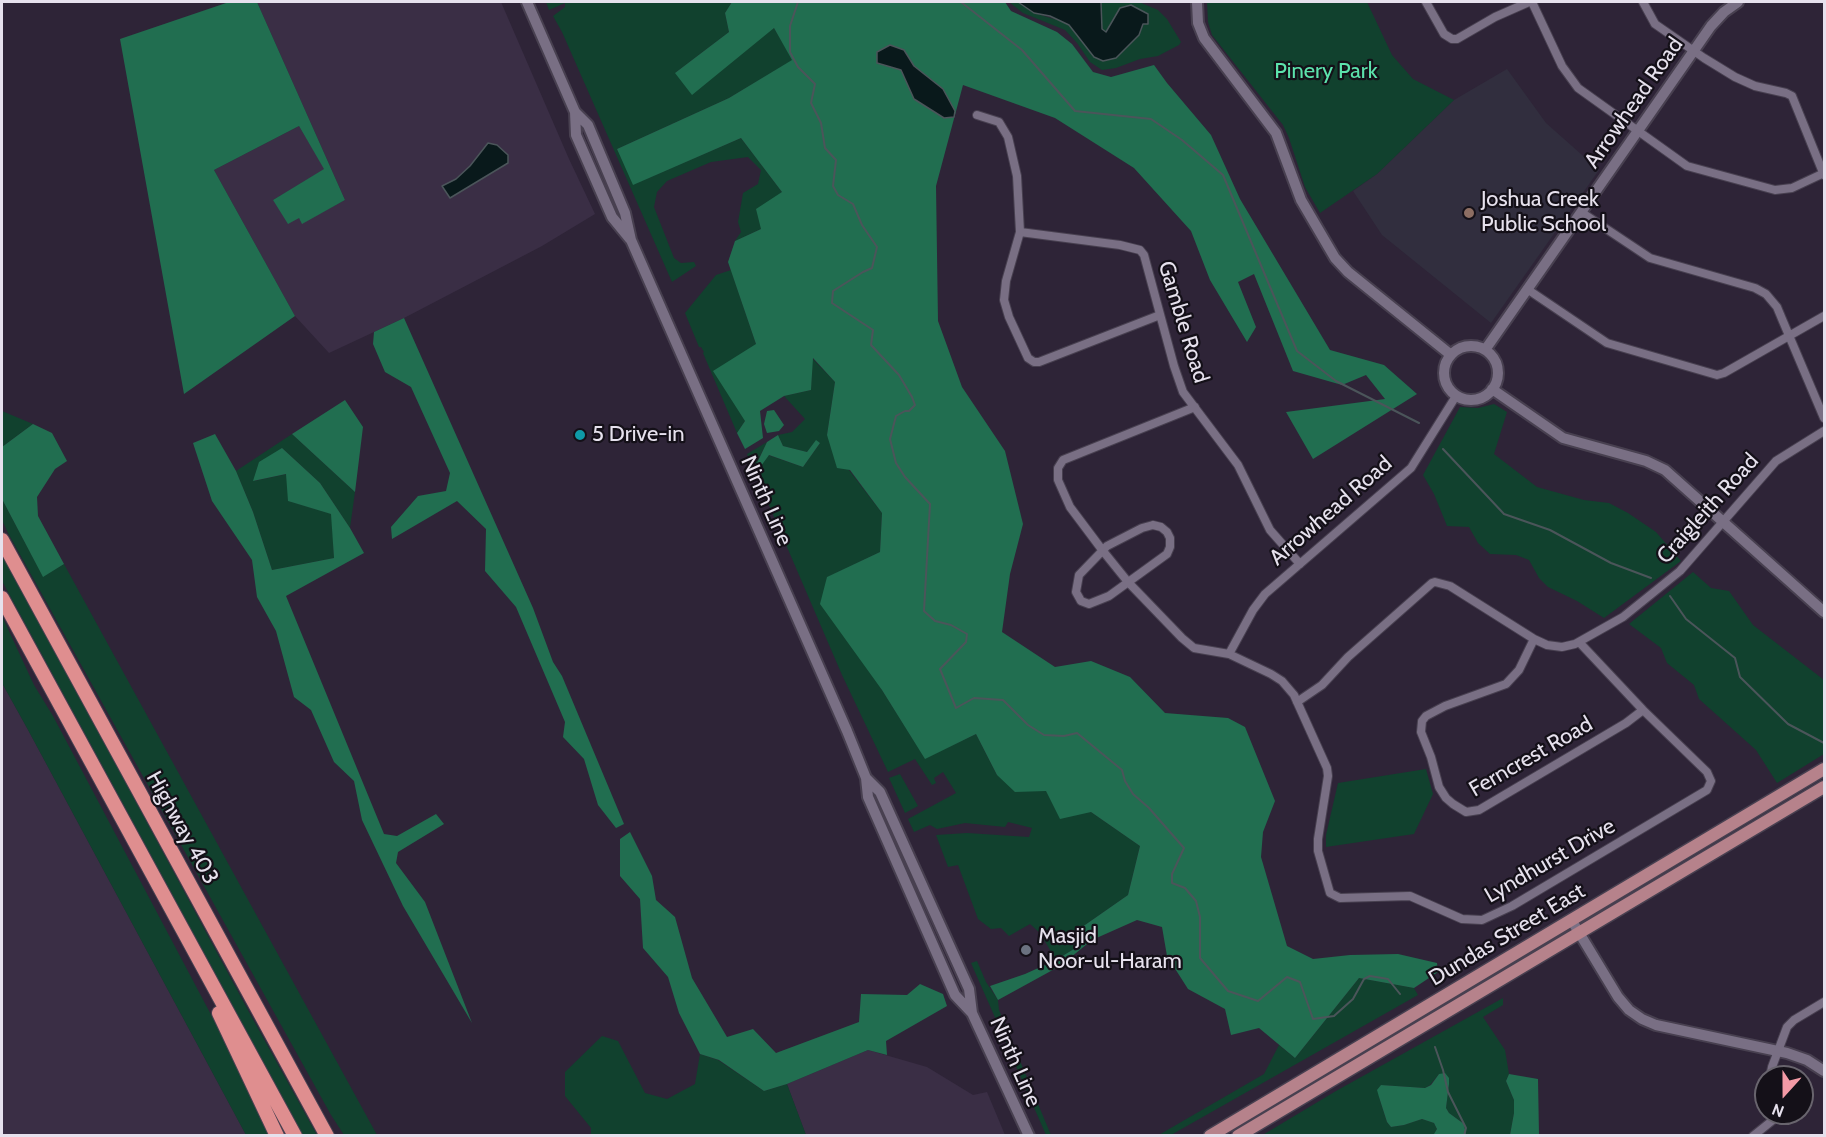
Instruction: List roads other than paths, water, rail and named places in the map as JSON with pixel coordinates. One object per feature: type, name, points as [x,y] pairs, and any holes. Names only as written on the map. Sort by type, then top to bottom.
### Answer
[{"type":"highway","name":"Highway 403","points":[[2,540],[327,1136]]},
{"type":"highway","points":[[2,598],[296,1136]]},
{"type":"highway","points":[[209,979],[217,1007],[277,1136]]},
{"type":"highway","points":[[300,1084],[336,1136]]},
{"type":"main road","name":"Dundas Street East","points":[[1210,1136],[1824,769]]},
{"type":"main road","name":"Dundas Street East","points":[[1238,1136],[1824,786]]},
{"type":"street","name":"Ninth Line","points":[[527,2],[575,112],[588,124],[625,213],[631,240],[866,778],[868,797],[954,995],[972,1013],[1025,1132]]},
{"type":"street","points":[[1197,2],[1198,23],[1204,38],[1276,133],[1301,200],[1338,263],[1451,355]]},
{"type":"street","points":[[1426,2],[1444,34],[1452,39],[1457,39],[1494,17],[1530,2],[1562,66],[1578,88],[1687,166],[1771,190],[1792,188],[1824,174],[1792,96],[1755,86],[1735,77],[1655,24],[1643,2]]},
{"type":"street","name":"Arrowhead Road","points":[[1485,350],[1694,51],[1718,19],[1738,2]]},
{"type":"street","points":[[977,115],[999,122],[1008,137],[1017,176],[1020,232],[1006,281],[1004,300],[1009,317],[1028,358],[1039,362],[1160,315]]},
{"type":"street","points":[[1581,212],[1650,258],[1763,291],[1777,307],[1824,418]]},
{"type":"street","name":"Gamble Road","points":[[1020,232],[1120,245],[1140,250],[1144,255],[1183,392],[1238,465],[1270,530],[1300,564]]},
{"type":"street","points":[[1527,289],[1607,343],[1717,375],[1824,316]]},
{"type":"street","points":[[1471,346],[1485,350],[1496,364],[1498,373],[1497,381],[1492,389],[1487,395],[1472,400],[1456,396],[1446,384],[1444,376],[1447,361],[1451,355],[1464,347],[1471,346]]},
{"type":"street","points":[[1492,389],[1563,438],[1660,467],[1824,612]]},
{"type":"street","name":"Arrowhead Road","points":[[1229,654],[1259,601],[1411,468],[1456,396]]},
{"type":"street","name":"Lyndhurst Drive","points":[[1194,407],[1063,460],[1058,468],[1058,480],[1070,507],[1128,582],[1182,638],[1194,648],[1229,654],[1282,681],[1294,695],[1327,768],[1328,776],[1318,851],[1330,893],[1340,898],[1410,896],[1457,917],[1477,920],[1512,906],[1707,790],[1711,781],[1707,772],[1643,710],[1579,642]]},
{"type":"street","name":"Craigleith Road","points":[[1298,702],[1322,685],[1355,650],[1435,582],[1450,586],[1547,645],[1562,647],[1579,642],[1623,617],[1680,571],[1776,460],[1824,431]]},
{"type":"street","points":[[1153,525],[1161,527],[1170,538],[1167,554],[1109,596],[1089,604],[1081,601],[1077,592],[1080,575],[1103,550],[1116,541],[1153,525]]},
{"type":"street","name":"Ferncrest Road","points":[[1534,639],[1519,670],[1506,684],[1445,706],[1426,716],[1422,721],[1421,732],[1439,787],[1453,804],[1466,812],[1479,810],[1626,723],[1643,710]]},
{"type":"street","points":[[1572,921],[1618,998],[1636,1016],[1656,1025],[1778,1050],[1797,1056],[1824,1071]]},
{"type":"street","points":[[1774,1065],[1790,1023],[1824,1002]]},
{"type":"street","points":[[1754,1136],[1767,1125]]},
{"type":"waterway","points":[[798,2],[790,26],[790,52],[798,67],[815,84],[811,103],[821,123],[825,148],[836,160],[833,186],[838,195],[853,204],[862,225],[877,247],[872,268],[833,291],[832,303],[873,330],[871,345],[899,375],[915,405],[909,411],[896,416],[890,439],[896,463],[905,477],[930,504],[924,611],[935,621],[951,625],[967,634],[966,642],[940,669],[956,708],[974,698],[1003,700],[1028,725],[1044,735],[1064,736],[1077,733],[1122,770],[1125,781],[1133,794],[1149,808],[1184,848],[1172,874],[1172,883],[1185,888],[1196,901],[1200,917],[1200,958],[1228,991],[1258,1001],[1287,977],[1300,982],[1313,1019],[1334,1016],[1353,999],[1364,979],[1370,976],[1388,979],[1400,994]]},
{"type":"waterway","points":[[961,2],[1022,50],[1075,111],[1151,119],[1182,140],[1223,175],[1297,351],[1336,381],[1419,423]]},
{"type":"waterway","points":[[1443,449],[1504,514],[1550,530],[1611,563],[1651,578]]},
{"type":"waterway","points":[[1670,596],[1686,619],[1735,658],[1740,677],[1788,724],[1824,743]]},
{"type":"waterway","points":[[1435,1047],[1448,1092],[1466,1128],[1464,1136]]},
{"type":"place","name":"Joshua Creek Public School","points":[[1469,213]]},
{"type":"place","name":"5 Drive-in","points":[[580,435]]},
{"type":"place","name":"Masjid Noor-ul-Haram","points":[[1026,950]]},
{"type":"park label","name":"Pinery Park","points":[[1326,72]]}]
